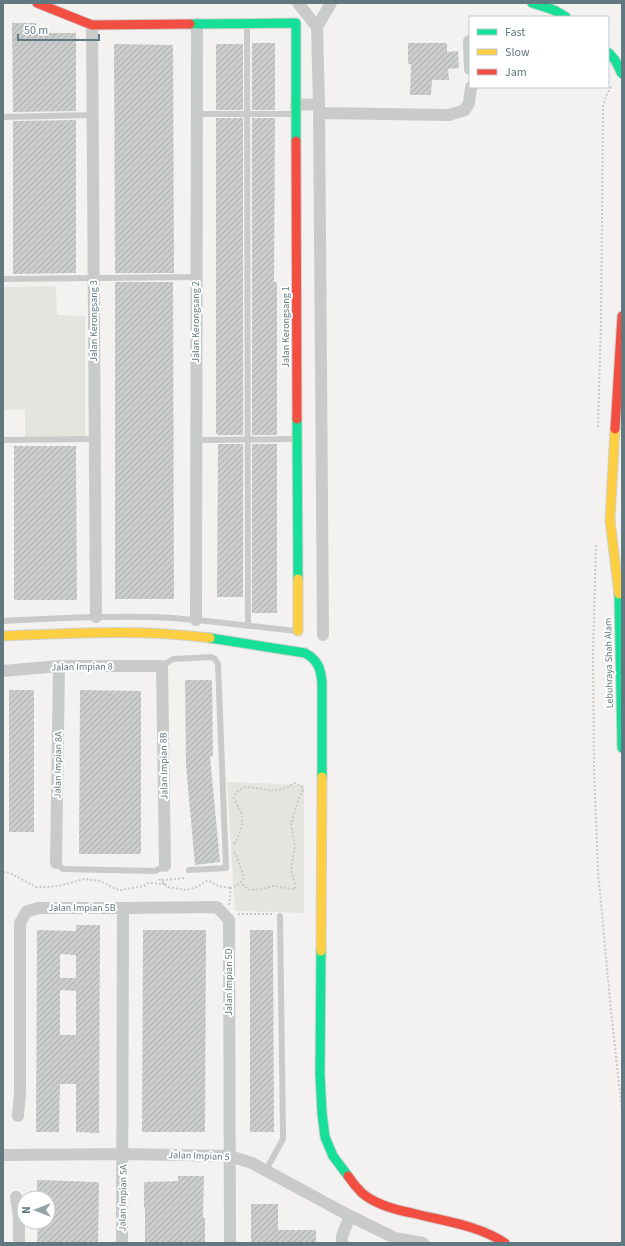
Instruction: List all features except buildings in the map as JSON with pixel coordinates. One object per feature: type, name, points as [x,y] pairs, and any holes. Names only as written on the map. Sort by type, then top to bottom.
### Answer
[{"type":"main road","points":[[37,3],[92,25],[247,23]]},
{"type":"main road","points":[[532,3],[554,10],[564,16]]},
{"type":"main road","name":"Jalan Kerongsang 1","points":[[247,23],[296,23],[298,631]]},
{"type":"main road","points":[[609,53],[616,60],[622,74]]},
{"type":"main road","points":[[619,594],[610,520],[622,316]]},
{"type":"main road","name":"Lebuhraya Shah Alam","points":[[622,577],[619,594],[622,748]]},
{"type":"main road","points":[[3,636],[119,633],[171,634],[209,638],[305,654],[316,660],[320,668],[323,682],[320,1074],[325,1137],[333,1156],[362,1193],[383,1205],[473,1228],[496,1237],[505,1243]]},
{"type":"street","points":[[298,3],[317,27]]},
{"type":"street","points":[[323,635],[319,108],[317,27],[331,3]]},
{"type":"street","name":"Jalan Kerongsang 2","points":[[196,620],[197,24]]},
{"type":"street","name":"Jalan Kerongsang 3","points":[[92,25],[96,617]]},
{"type":"street","points":[[296,109],[319,108],[449,115],[465,110],[469,103],[471,88]]},
{"type":"street","name":"Jalan Impian 8","points":[[3,670],[59,666],[162,666]]},
{"type":"street","name":"Jalan Impian 8A","points":[[56,863],[59,666]]},
{"type":"street","name":"Jalan Impian 8B","points":[[160,869],[162,666]]},
{"type":"street","points":[[123,908],[217,907],[224,914]]},
{"type":"street","name":"Jalan Impian 5B","points":[[18,1116],[20,1093],[20,923],[26,912],[38,908],[123,908],[123,1154]]},
{"type":"street","name":"Jalan Impian 5D","points":[[224,914],[229,920],[230,1243]]},
{"type":"street","name":"Jalan Impian 5","points":[[3,1155],[123,1154],[230,1156],[252,1163],[350,1216],[395,1238],[423,1243]]},
{"type":"street","name":"Jalan Impian 5A","points":[[122,1243],[123,1154]]},
{"type":"street","points":[[342,1243],[342,1236],[350,1216]]},
{"type":"street","points":[[19,1230],[19,1243]]},
{"type":"lane","points":[[247,23],[248,626]]},
{"type":"lane","points":[[196,114],[247,114],[296,109]]},
{"type":"lane","points":[[3,117],[93,115]]},
{"type":"lane","points":[[3,279],[196,277]]},
{"type":"lane","points":[[3,440],[95,439]]},
{"type":"lane","points":[[196,440],[297,439]]},
{"type":"lane","points":[[3,620],[154,617],[298,631]]},
{"type":"lane","points":[[162,666],[173,658],[211,657],[215,659],[218,664],[226,868],[189,870]]},
{"type":"lane","points":[[56,863],[63,869],[160,869]]},
{"type":"lane","points":[[266,1170],[283,1139],[280,916]]},
{"type":"path","points":[[160,869],[155,876],[168,887],[186,890],[197,887],[206,881],[212,882],[218,886],[231,888],[238,885],[241,882],[243,880],[244,874],[234,853],[234,845],[240,831],[241,816],[234,796],[238,791],[246,786],[266,791],[278,790],[295,783],[301,786],[303,790],[291,824],[295,846],[291,870],[295,889],[293,890],[272,886],[252,890],[248,889],[241,882]]},
{"type":"path","points":[[3,872],[10,873],[21,878],[36,887],[59,886],[84,879],[100,881],[121,890],[144,886],[148,883],[165,884]]},
{"type":"path","points":[[224,914],[229,909],[231,888]]},
{"type":"path","points":[[236,914],[278,914],[280,916]]},
{"type":"shaded area","points":[[56,286],[57,315],[85,316],[85,437],[25,437],[25,410],[3,410],[3,287]]},
{"type":"shaded area","points":[[227,782],[304,785],[304,913],[235,911]]},
{"type":"traffic: fast","points":[[532,3],[554,10],[564,16]]},
{"type":"traffic: fast","points":[[190,24],[296,23],[296,141]]},
{"type":"traffic: fast","points":[[609,53],[615,60],[622,74]]},
{"type":"traffic: fast","points":[[297,419],[298,579]]},
{"type":"traffic: fast","points":[[622,580],[619,594],[622,748]]},
{"type":"traffic: fast","points":[[210,638],[305,653],[316,662],[320,669],[322,683],[322,777]]},
{"type":"traffic: fast","points":[[321,951],[320,1074],[322,1113],[325,1137],[333,1156],[348,1176]]},
{"type":"traffic: slow","points":[[615,429],[610,520],[619,594]]},
{"type":"traffic: slow","points":[[298,579],[298,631]]},
{"type":"traffic: slow","points":[[3,636],[81,633],[158,633],[210,638]]},
{"type":"traffic: slow","points":[[321,951],[322,777]]},
{"type":"traffic: jam","points":[[37,3],[92,25],[190,24]]},
{"type":"traffic: jam","points":[[296,141],[297,419]]},
{"type":"traffic: jam","points":[[615,429],[622,316]]},
{"type":"traffic: jam","points":[[348,1176],[367,1197],[386,1206],[472,1228],[495,1237],[505,1243]]}]
